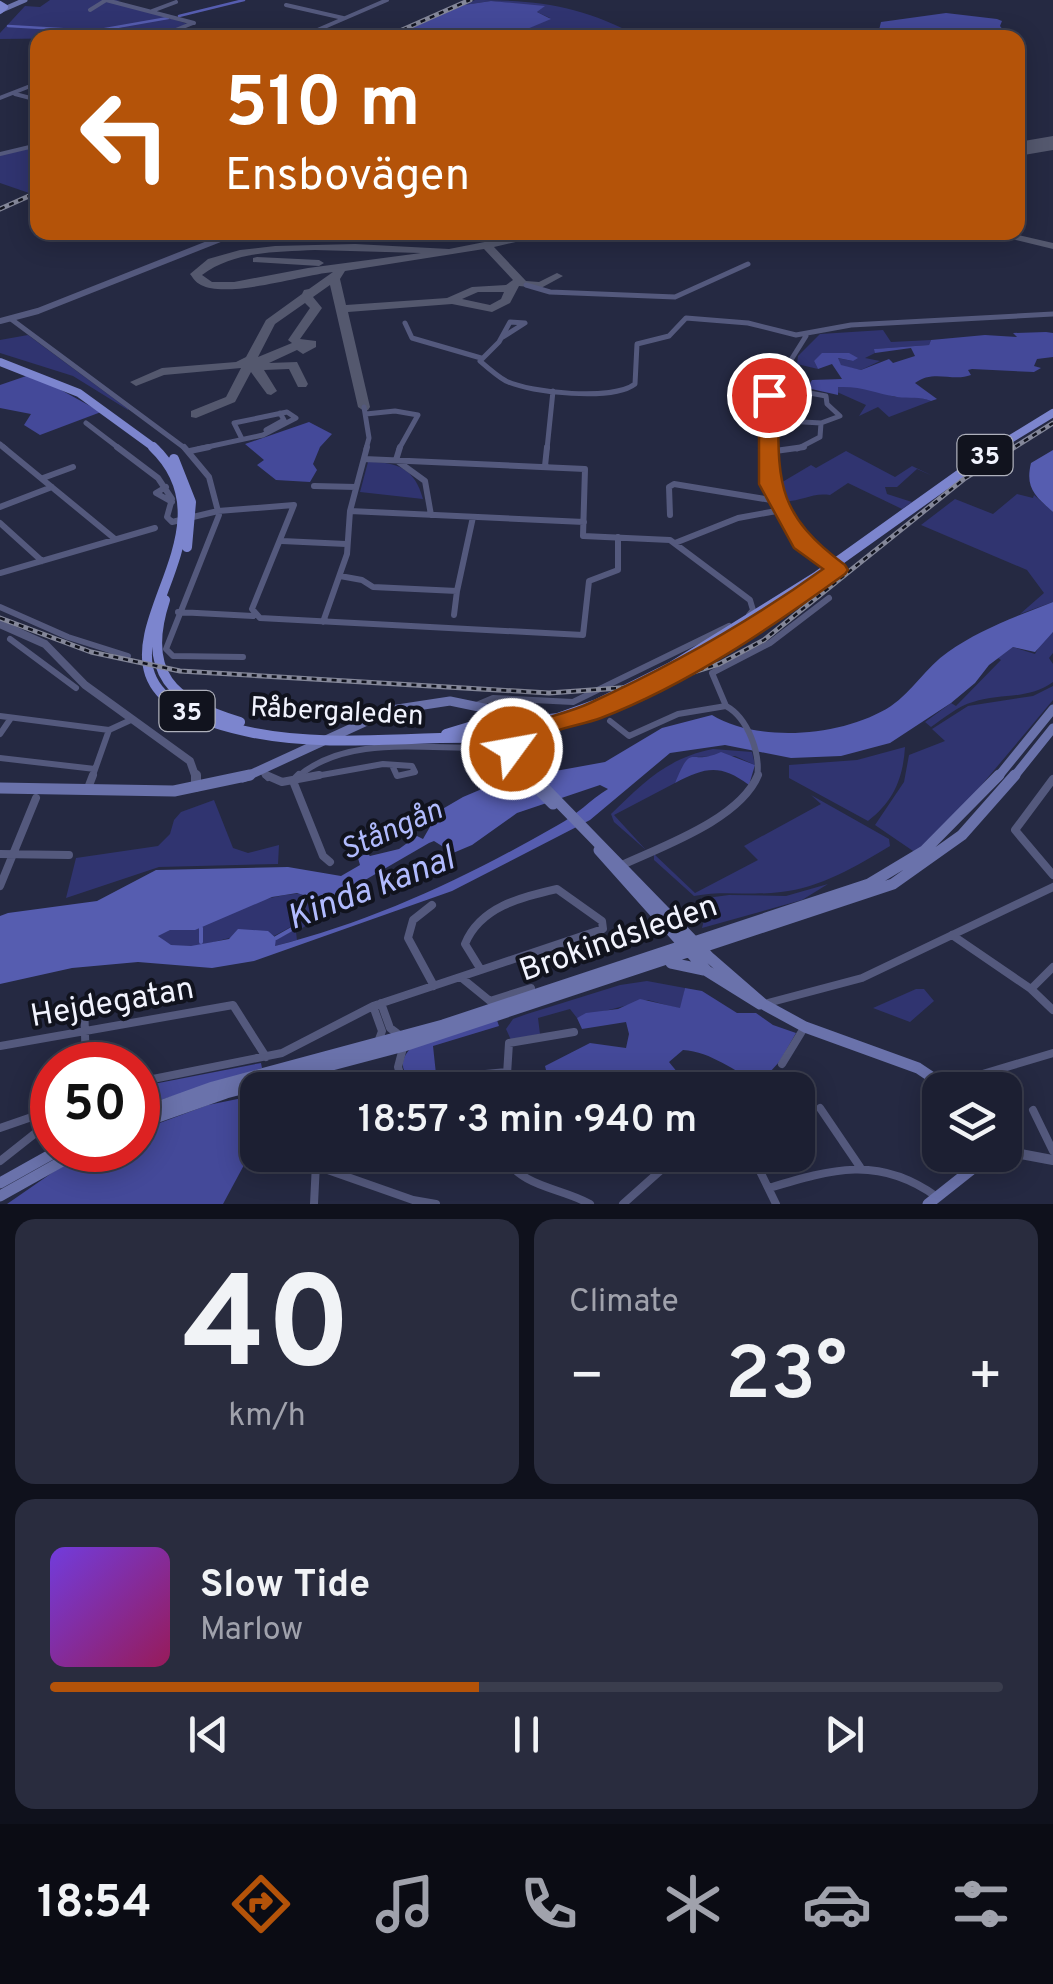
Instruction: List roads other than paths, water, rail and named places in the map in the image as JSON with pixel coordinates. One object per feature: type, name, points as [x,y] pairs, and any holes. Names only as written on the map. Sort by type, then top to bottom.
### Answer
[{"type":"main road","points":[[0,7],[23,0]]},
{"type":"main road","name":"Råbergaleden","points":[[0,360],[48,372],[91,393],[163,448],[184,476],[192,500],[191,532],[153,640],[155,662],[172,689],[194,706],[229,720],[318,736],[488,743]]},
{"type":"main road","name":"35","points":[[522,720],[546,720],[575,712],[653,677],[747,625],[1011,436],[1053,413]]},
{"type":"main road","name":"35","points":[[488,743],[518,738],[594,712],[683,669],[755,628],[827,567]]},
{"type":"main road","points":[[0,788],[196,787],[262,771],[350,724],[386,710],[428,702],[474,706],[522,720],[514,752],[524,772]]},
{"type":"main road","points":[[474,706],[488,743],[524,772],[619,866],[672,922],[707,971]]},
{"type":"main road","name":"Brokindsleden","points":[[692,946],[720,931],[853,890],[920,857],[966,814],[1053,709]]},
{"type":"main road","name":"35","points":[[480,722],[503,712]]},
{"type":"main road","name":"Råbergaleden","points":[[341,737],[431,735],[480,722]]},
{"type":"main road","name":"Brokindsleden","points":[[290,1072],[403,1042],[692,946],[874,892],[926,866],[973,826],[1053,728]]},
{"type":"main road","points":[[672,922],[720,931]]},
{"type":"main road","points":[[672,922],[669,939],[658,958],[707,971],[748,1000],[763,1004]]},
{"type":"main road","points":[[692,946],[763,1004],[805,1027],[924,1072]]},
{"type":"main road","name":"Brokindsleden","points":[[160,1106],[213,1086],[240,1082]]},
{"type":"main road","name":"Brokindsleden","points":[[160,1116],[240,1088]]},
{"type":"main road","points":[[0,1183],[30,1166]]},
{"type":"main road","points":[[0,1196],[43,1172]]},
{"type":"main road","points":[[932,1200],[968,1172]]},
{"type":"street","points":[[116,3],[124,0]]},
{"type":"street","points":[[316,30],[388,0]]},
{"type":"street","points":[[150,12],[176,2]]},
{"type":"street","points":[[90,10],[96,4],[116,3],[194,22],[175,30]]},
{"type":"street","points":[[286,5],[344,18]]},
{"type":"street","points":[[0,98],[30,86]]},
{"type":"street","points":[[12,93],[30,98]]},
{"type":"street","points":[[0,154],[30,147]]},
{"type":"street","points":[[0,321],[217,240]]},
{"type":"street","points":[[526,285],[550,292],[668,297],[694,292],[748,264]]},
{"type":"street","points":[[481,358],[481,362],[511,382],[553,391],[630,388],[635,383],[637,344],[669,336],[686,318],[748,323],[805,338],[851,325],[1053,314]]},
{"type":"street","points":[[11,319],[190,451],[209,477],[214,512],[166,641],[170,654],[243,657]]},
{"type":"street","points":[[405,322],[412,338],[481,358]]},
{"type":"street","points":[[481,358],[503,337]]},
{"type":"street","points":[[805,338],[772,386],[767,478],[806,548],[827,567]]},
{"type":"street","points":[[768,420],[820,424],[840,418],[839,412],[827,404],[828,397],[772,386]]},
{"type":"street","points":[[546,466],[553,391]]},
{"type":"street","points":[[323,622],[340,576],[350,511],[369,438],[365,410],[395,410],[418,416],[403,436],[396,460]]},
{"type":"street","points":[[190,451],[242,439],[296,420],[292,413],[234,423],[242,439]]},
{"type":"street","points":[[258,434],[284,420],[280,414]]},
{"type":"street","points":[[258,434],[265,417]]},
{"type":"street","points":[[86,422],[166,487],[172,502],[166,517],[172,522],[214,512],[294,504],[252,609],[254,616]]},
{"type":"street","points":[[768,452],[794,450],[815,442],[820,424]]},
{"type":"street","points":[[0,444],[115,539]]},
{"type":"street","points":[[364,458],[587,471],[583,536],[657,538],[675,543],[750,600],[750,614],[573,702],[546,704],[488,697],[474,706]]},
{"type":"street","points":[[396,460],[425,480],[431,515]]},
{"type":"street","points":[[42,479],[73,467]]},
{"type":"street","points":[[670,515],[669,487],[674,484],[778,501]]},
{"type":"street","points":[[314,486],[356,488]]},
{"type":"street","points":[[0,507],[52,487]]},
{"type":"street","points":[[166,487],[158,491],[158,496],[172,502]]},
{"type":"street","points":[[675,543],[738,518],[782,510]]},
{"type":"street","points":[[350,511],[584,522]]},
{"type":"street","points":[[454,614],[473,517]]},
{"type":"street","points":[[0,523],[42,561]]},
{"type":"street","points":[[0,573],[155,528]]},
{"type":"street","points":[[178,612],[583,635],[589,581],[618,570],[618,537]]},
{"type":"street","points":[[282,541],[346,544]]},
{"type":"street","points":[[806,548],[827,567]]},
{"type":"street","points":[[340,576],[373,586],[456,591]]},
{"type":"street","points":[[619,866],[741,802],[756,784],[757,759],[744,720],[726,706],[712,673],[770,643],[829,598]]},
{"type":"street","points":[[0,606],[52,630],[128,656]]},
{"type":"street","points":[[0,624],[52,649],[85,685],[190,761],[196,769],[196,787]]},
{"type":"street","points":[[0,647],[20,632]]},
{"type":"street","points":[[10,639],[76,688]]},
{"type":"street","points":[[57,674],[70,669]]},
{"type":"street","points":[[610,721],[629,736],[678,714],[726,706]]},
{"type":"street","points":[[0,716],[108,730],[134,718]]},
{"type":"street","points":[[0,734],[11,718]]},
{"type":"street","points":[[88,789],[108,730]]},
{"type":"street","points":[[292,780],[309,764],[351,750],[488,743]]},
{"type":"street","points":[[0,758],[96,770]]},
{"type":"street","points":[[262,771],[273,781],[392,766]]},
{"type":"street","points":[[292,780],[330,862]]},
{"type":"street","points":[[1053,780],[1015,830],[1053,875]]},
{"type":"street","points":[[0,886],[36,798]]},
{"type":"street","points":[[0,854],[69,856]]},
{"type":"street","points":[[763,1004],[862,978],[1053,886]]},
{"type":"street","points":[[160,1078],[269,1057],[377,1005],[462,978],[603,929],[602,922],[557,889],[530,895],[482,918],[466,936],[465,944],[482,971]]},
{"type":"street","points":[[432,905],[414,920],[408,938],[434,986]]},
{"type":"street","points":[[952,935],[1032,989],[1053,1010]]},
{"type":"street","points":[[1032,989],[1053,967]]},
{"type":"street","points":[[462,978],[490,1001],[532,988]]},
{"type":"street","points":[[84,1002],[85,1042]]},
{"type":"street","name":"Hejdegatan","points":[[0,1046],[233,1005],[269,1057]]},
{"type":"street","points":[[377,1005],[403,1042],[398,1068]]},
{"type":"street","points":[[377,1005],[382,1034],[374,1050],[389,1059],[399,1072]]},
{"type":"street","points":[[782,1064],[805,1027]]},
{"type":"street","points":[[507,1072],[509,1043],[574,1032]]},
{"type":"street","points":[[997,1072],[1053,1053]]},
{"type":"street","points":[[269,1057],[283,1072]]},
{"type":"street","points":[[820,1108],[861,1168]]},
{"type":"street","points":[[1033,1110],[1053,1151]]},
{"type":"street","points":[[0,1128],[30,1118]]},
{"type":"street","points":[[0,1161],[30,1137]]},
{"type":"street","points":[[1022,1154],[1053,1160]]},
{"type":"street","points":[[769,1188],[835,1168],[861,1168],[908,1177],[932,1200]]},
{"type":"street","points":[[314,1204],[316,1172]]},
{"type":"street","points":[[338,1172],[413,1202],[436,1204]]},
{"type":"street","points":[[514,1172],[522,1179],[590,1204]]},
{"type":"street","points":[[624,1204],[659,1172]]},
{"type":"street","points":[[761,1172],[776,1204]]},
{"type":"water","points":[[1053,450],[1053,512],[1037,496],[1029,479],[1031,463]]},
{"type":"water","points":[[1053,602],[1053,632],[1035,652],[1013,647],[951,703],[890,743],[841,756],[791,758],[725,745],[670,753],[590,820],[452,891],[254,961],[212,968],[138,962],[72,968],[0,984],[0,916],[8,913],[97,901],[156,870],[288,867],[341,876],[360,865],[358,858],[367,853],[370,856],[399,849],[417,836],[423,839],[439,811],[463,797],[496,783],[521,782],[539,774],[605,762],[662,728],[712,715],[754,730],[802,733],[872,716],[899,700],[940,658],[960,644]],"holes":[[[600,785],[608,789],[565,821],[524,844],[456,879],[349,924],[275,946],[276,938],[268,931],[238,929],[229,939],[191,946],[171,945],[158,936],[170,930],[195,930],[272,897],[297,893],[322,901],[334,898],[434,841],[453,853],[472,845],[517,813]]]},
{"type":"waterway","points":[[179,16],[244,0]]},
{"type":"waterway","points":[[100,30],[168,18]]},
{"type":"waterway","points":[[8,26],[77,30]]},
{"type":"waterway","name":"Kinda kanal","points":[[276,938],[299,925]]},
{"type":"waterway","points":[[201,928],[201,942]]},
{"type":"railway","points":[[402,30],[470,0]]},
{"type":"railway","points":[[0,209],[30,196]]},
{"type":"railway","points":[[0,618],[91,652],[180,671],[549,693],[648,686],[719,664],[764,640],[964,479],[1053,423]]},
{"type":"water label","name":"Stångån","points":[[391,829]]}]
